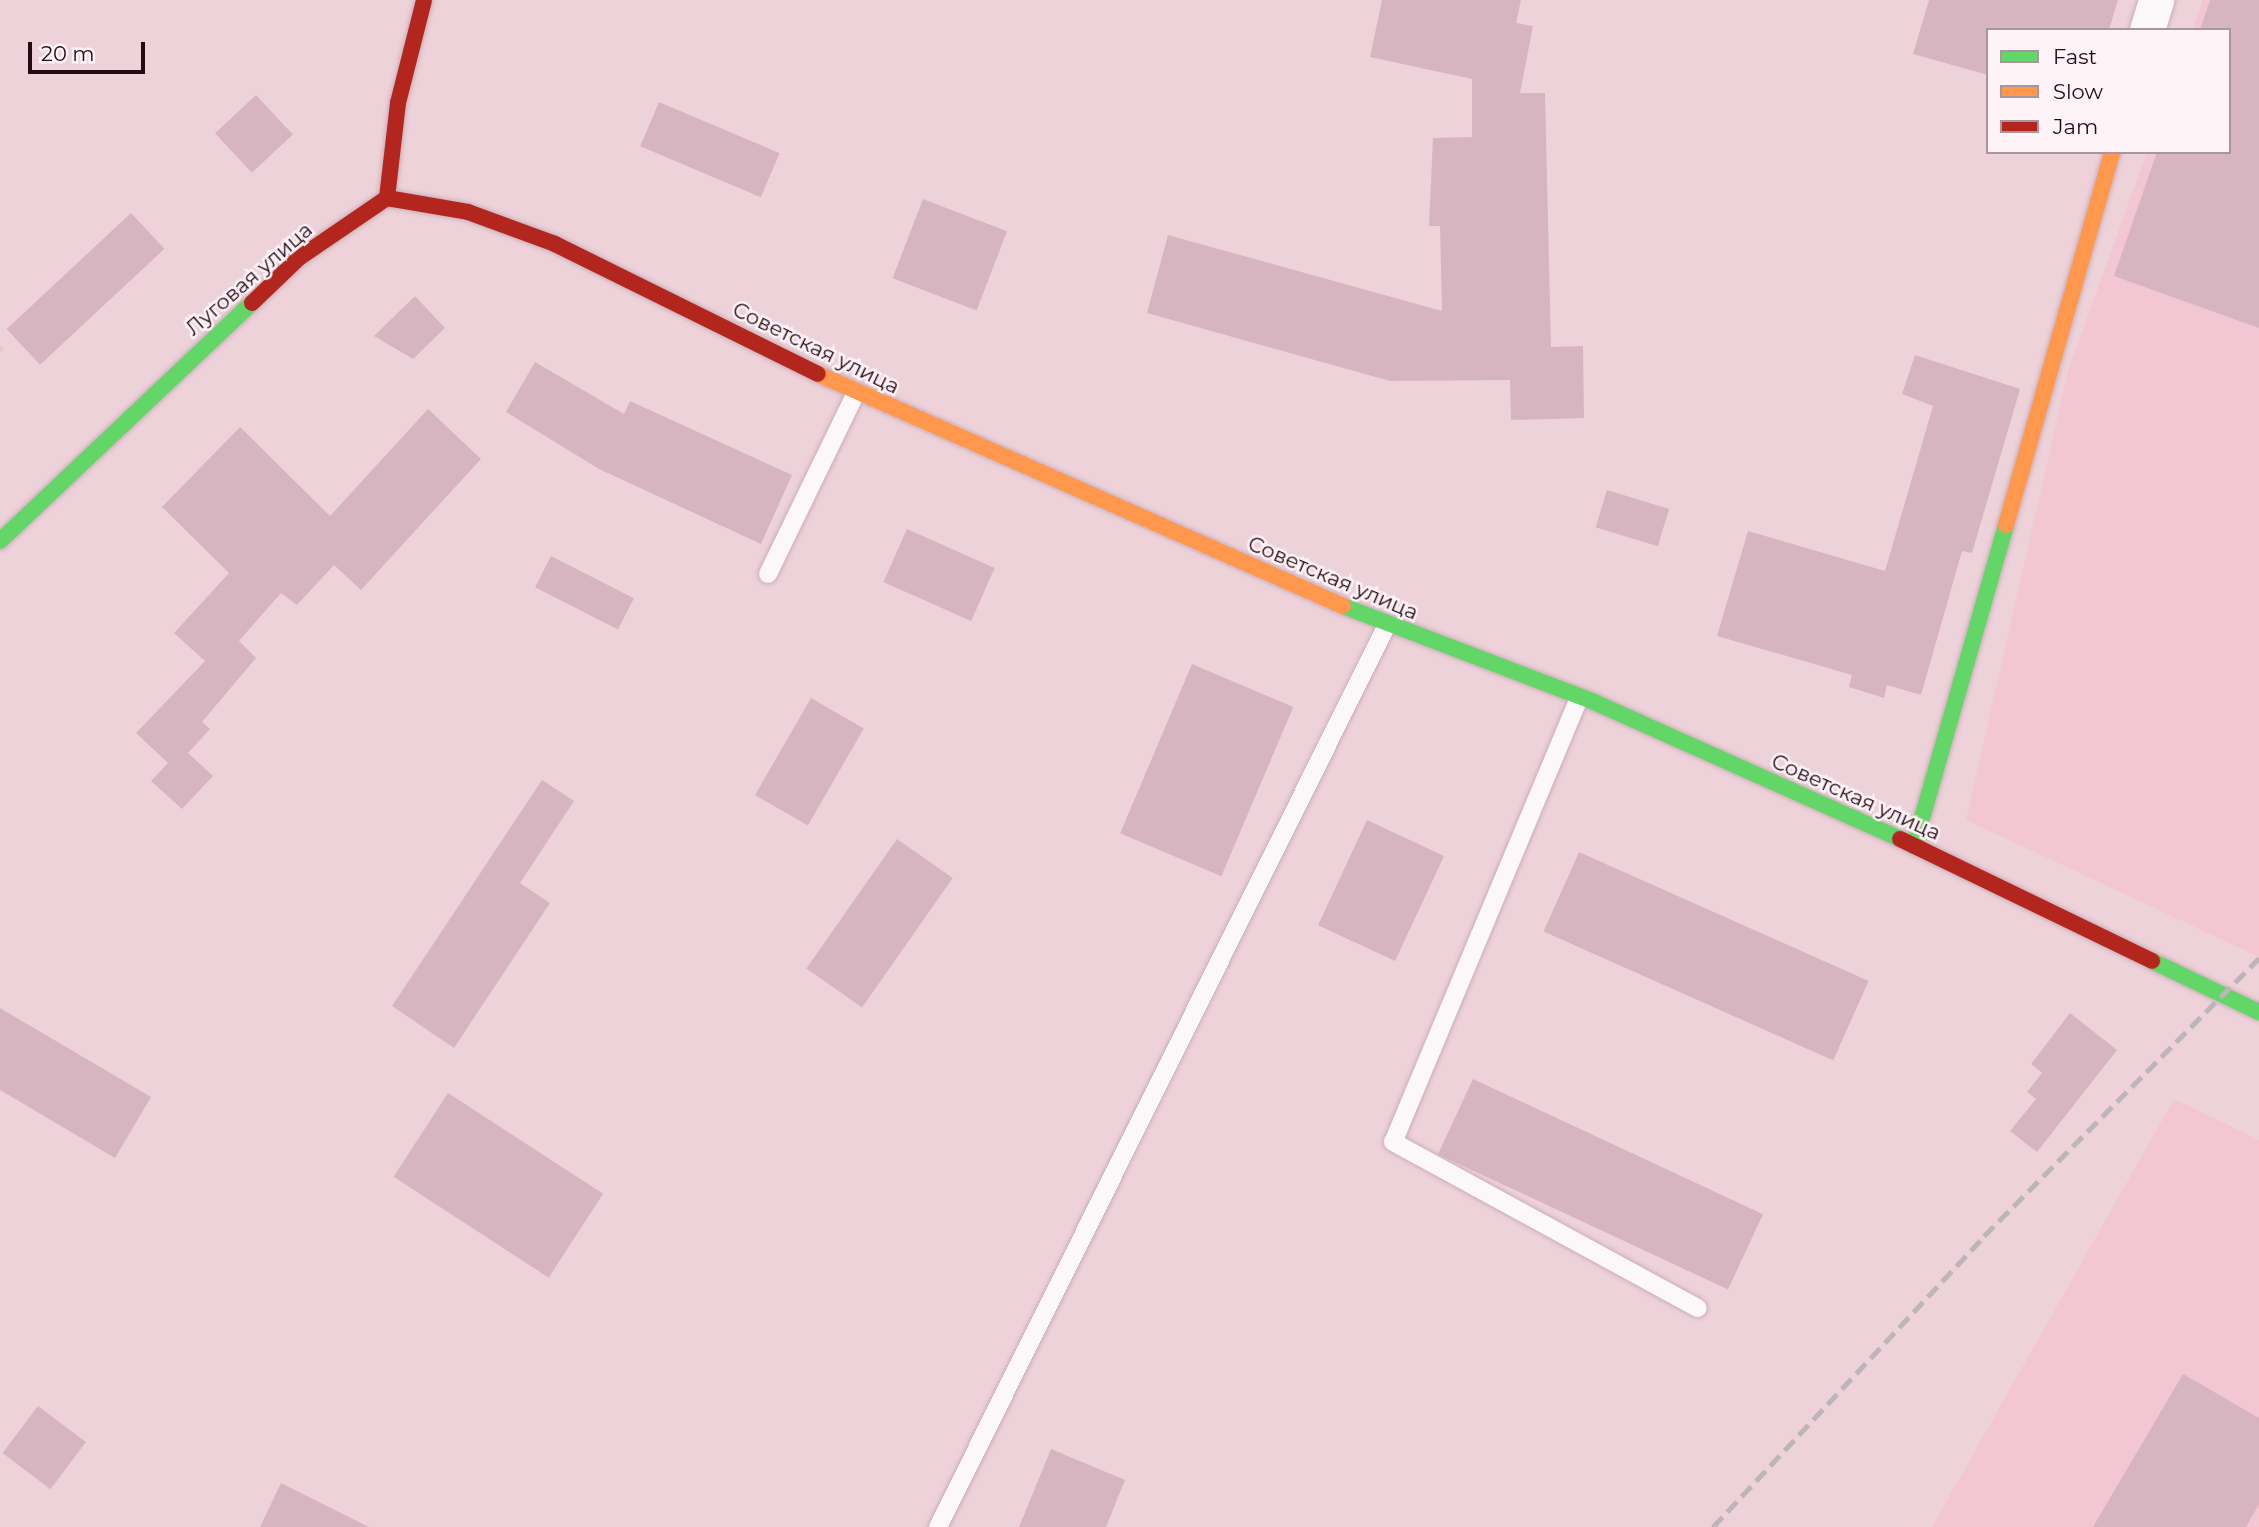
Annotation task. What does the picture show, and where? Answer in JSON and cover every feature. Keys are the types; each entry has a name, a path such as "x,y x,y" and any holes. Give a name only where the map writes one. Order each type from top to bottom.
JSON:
{"street":[{"path":"387,198 398,103 424,0"},
{"path":"2148,28 2156,0"},
{"path":"1914,846 2111,154"},
{"name":"Советская улица","path":"387,198 468,212 555,244 856,393 1387,625 1579,698 1914,846 2259,1012"},
{"name":"Луговая улица","path":"0,541 299,258 387,198"}],"lane":[{"path":"768,574 856,393"},
{"path":"938,1527 1387,625"},
{"path":"1579,698 1393,1142 1698,1308"}],"shaded area":[{"path":"2203,0 2259,0 2259,957 1966,820 2068,371 2146,154 2231,154 2231,28 2193,28"},
{"path":"2174,1099 2259,1140 2259,1527 1932,1527"}],"building":[{"path":"1382,0 1521,0 1516,23 1533,26 1520,93 1545,93 1551,347 1583,346 1584,418 1511,420 1510,380 1390,381 1147,313 1168,235 1442,311 1440,226 1429,226 1433,138 1472,137 1472,79 1370,57"},
{"path":"1929,0 2118,0 2110,28 1986,28 1986,74 1913,54"},
{"path":"2210,0 2259,0 2259,328 2114,276 2156,154 2231,154 2231,28 2201,28"},
{"path":"256,95 293,134 252,173 215,133"},
{"path":"659,102 780,153 761,197 640,146"},
{"path":"923,199 1007,231 977,311 893,278"},
{"path":"131,213 164,249 40,365 7,329"},
{"path":"415,296 445,328 413,359 374,336"},
{"path":"1915,355 2020,389 1972,553 1962,551 1921,695 1887,685 1884,698 1849,687 1852,675 1717,636 1748,531 1885,571 1933,406 1902,394"},
{"path":"535,362 624,414 630,401 792,475 761,544 599,469 506,412"},
{"path":"428,409 481,459 361,590 334,565 297,605 281,593 239,641 256,658 202,722 210,729 188,753 213,776 182,809 151,781 168,763 136,733 205,661 174,633 229,573 162,507 240,427 330,516"},
{"path":"1607,490 1669,509 1658,546 1596,527"},
{"path":"907,529 995,568 971,621 883,582"},
{"path":"551,556 634,598 618,629 535,587"},
{"path":"1192,664 1293,707 1221,876 1120,833"},
{"path":"811,698 864,728 808,825 755,795"},
{"path":"542,780 574,801 520,883 550,903 454,1048 392,1006"},
{"path":"1367,820 1444,856 1395,961 1318,925"},
{"path":"897,839 953,878 862,1007 806,968"},
{"path":"1579,852 1869,981 1833,1060 1544,931"},
{"path":"0,1008 151,1097 115,1158 0,1090"},
{"path":"2070,1013 2117,1050 2037,1152 2010,1131 2036,1099 2027,1092 2042,1073 2031,1064"},
{"path":"1473,1079 1763,1214 1728,1289 1438,1154"},
{"path":"448,1093 603,1194 549,1278 394,1177"},
{"path":"2183,1374 2259,1418 2259,1504 2246,1527 2093,1527"},
{"path":"38,1406 86,1442 50,1489 2,1453"},
{"path":"1051,1449 1125,1480 1106,1527 1019,1527"},
{"path":"281,1483 369,1527 260,1527"}],"railway":[{"path":"1713,1527 1984,1236 2259,958"}],"traffic: fast":[{"path":"0,541 252,303"},
{"path":"1914,846 2006,525"},
{"path":"1343,606 1594,702 1900,839"},
{"path":"2152,961 2259,1012"}],"traffic: slow":[{"path":"2006,525 2111,154"},
{"path":"818,374 1343,606"}],"traffic: jam":[{"path":"252,303 299,258 387,198 398,103 424,0"},
{"path":"387,198 468,212 555,244 818,374"},
{"path":"1900,839 2152,961"}]}
